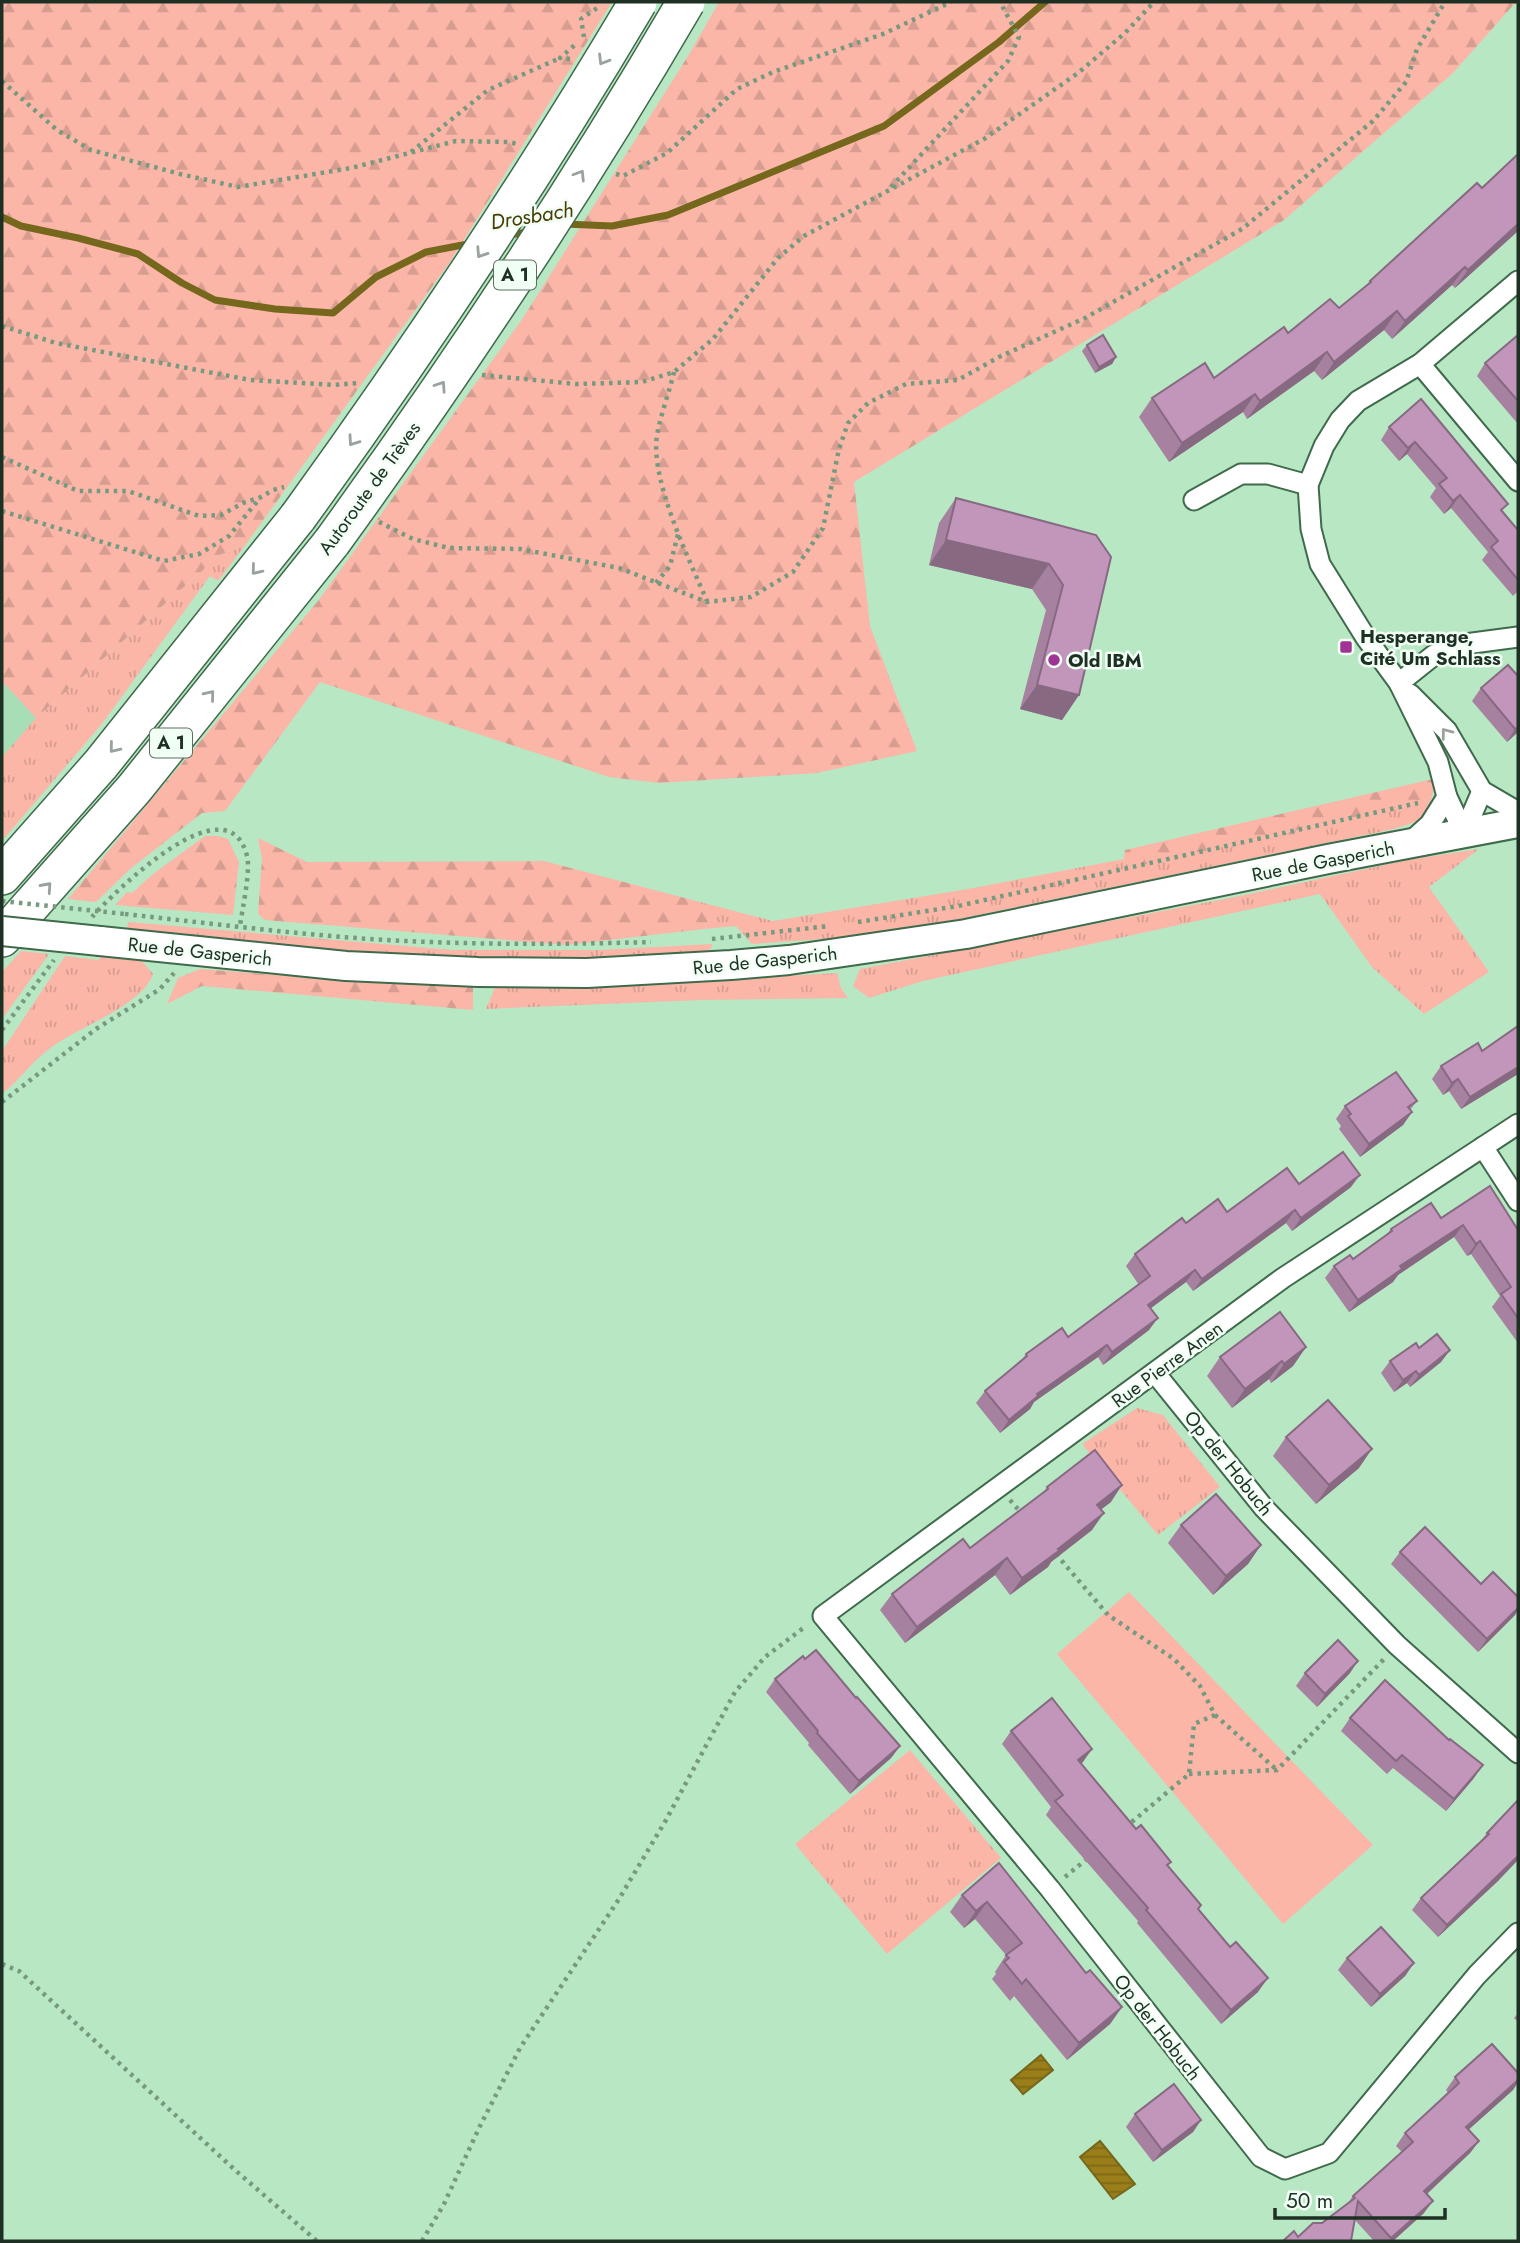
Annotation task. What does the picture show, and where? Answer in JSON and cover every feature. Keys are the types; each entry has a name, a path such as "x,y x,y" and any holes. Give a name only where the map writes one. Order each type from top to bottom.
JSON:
{"highway":[{"name":"Autoroute de Trèves","path":"2,876 101,764 294,501 384,396 521,192 638,2"},
{"name":"Autoroute de Trèves","path":"2,938 134,789 332,542 387,467 576,182 686,2"}],"main road":[{"name":"Rue de Gasperich","path":"2,931 94,931 193,952 345,966 478,972 587,973 731,965 789,960 965,934 1518,823"}],"street":[{"path":"1464,833 1447,797 1438,762 1399,684 1366,638 1320,564 1311,529 1308,485 1324,446 1340,420 1358,401 1420,364 1518,281"},
{"path":"1420,364 1518,481"},
{"path":"1194,500 1241,474 1268,474 1308,485"},
{"path":"1399,684 1434,655 1465,644 1518,636"},
{"path":"1399,684 1447,731 1482,791 1518,812"},
{"path":"1464,833 1482,791"},
{"path":"1406,844 1430,824 1447,797"},
{"name":"Rue Pierre Anen","path":"823,1616 1283,1278 1518,1124"},
{"path":"1483,1147 1518,1202"},
{"name":"Op der Hobuch","path":"1155,1373 1264,1508 1397,1645 1518,1753"},
{"name":"Op der Hobuch","path":"823,1616 1050,1889 1261,2157 1285,2169 1329,2153 1477,1975 1518,1933"}],"path":[{"path":"610,172 623,176 667,153 737,89 774,72 883,34 951,2"},
{"path":"888,190 1008,61 1019,37 1000,2"},
{"path":"471,374 576,384 642,382 674,372 713,339 778,258 804,236 984,139 1078,73 1125,33 1154,2"},
{"path":"378,522 413,539 449,548 520,549 619,568 707,602 751,597 793,572 823,528 839,449 848,423 868,403 906,384 958,380 999,357 1095,312 1242,229 1373,121 1406,82 1417,49 1445,2"},
{"path":"410,153 488,90 560,58"},
{"path":"2,81 57,130 91,150 238,187 351,168 456,141 509,142 522,145"},
{"path":"2,326 56,343 250,380 334,385 362,383"},
{"path":"674,372 657,436 657,467 678,534 707,602"},
{"path":"2,457 78,491 128,492 199,516 221,515 273,490 294,501"},
{"path":"2,511 164,561 199,554 229,536 261,497"},
{"path":"656,583 670,566 678,534"},
{"path":"857,922 958,906 1418,803"},
{"path":"94,931 138,871 202,831 223,829 242,841 248,859 240,926"},
{"path":"2,901 342,937 566,945 658,942"},
{"path":"708,939 832,926"},
{"path":"2,1102 96,1029 160,989 193,952"},
{"path":"2,1030 61,953"},
{"path":"1005,1494 1030,1524"},
{"path":"1048,1544 1108,1615 1174,1659 1200,1686 1215,1715 1277,1770"},
{"path":"422,2241 444,2204 479,2127 520,2048 626,1888 735,1692 765,1657 802,1628"},
{"path":"1125,1827 1189,1774 1277,1770 1386,1657"},
{"path":"1189,1774 1194,1724 1215,1715"},
{"path":"1062,1880 1093,1854"},
{"path":"2,1964 19,1971 235,2170 317,2241"}],"shaded area":[{"path":"2,681 36,718 2,757"},
{"path":"1041,2055 1053,2070 1023,2094 1011,2080"},
{"path":"1100,2141 1135,2184 1113,2199 1080,2157"}],"green space":[{"path":"2,2 612,2 450,262 246,544 220,555 36,718 2,681"},
{"path":"719,2 1516,2 1453,73 1284,220 854,482 870,626 917,751 817,773 659,783 609,777 320,682 225,811 202,813 130,869 96,902 68,899 318,601 523,318 688,56"},
{"path":"246,544 218,581 210,576 101,725 2,841 2,757 36,718 220,555"},
{"path":"1433,779 1431,800 1134,867 1124,859 1125,850"},
{"path":"1431,800 1422,820 1394,829 882,935 752,944 736,926 704,929 711,917 700,902 773,921 968,889 1124,859 1134,867"},
{"path":"205,836 228,839 239,862 233,915 115,905 127,892 132,893"},
{"path":"258,838 307,862 544,861 700,902 711,917 704,929 566,945 265,920 258,914 262,859"},
{"path":"1479,849 1429,887 1489,972 1424,1014 1372,967 1320,894 923,981 869,998 853,986 860,969 1230,898 1408,860"},
{"path":"128,922 452,950 601,950 712,944 711,949 706,951 617,957 439,958 322,951 127,930"},
{"path":"21,951 49,954 2,1019 2,972"},
{"path":"100,954 141,960 153,974 147,986 123,1006 49,1049 2,1094 2,1051 65,956 99,960"},
{"path":"200,969 473,987 473,1010 202,986 167,1004 178,978"},
{"path":"837,973 841,988 848,998 701,1000 486,1009 496,985 624,985"},
{"path":"1137,1408 1163,1415 1220,1487 1158,1535 1082,1444"},
{"path":"1129,1592 1373,1845 1283,1924 1057,1654"},
{"path":"910,1750 1001,1858 887,1954 795,1844"}],"building":[{"path":"1518,154 1518,224 1468,270 1465,267 1405,321 1397,311 1334,362 1327,352 1260,401 1255,394 1182,443 1152,398 1205,363 1214,378 1284,327 1288,333 1330,299 1339,308 1371,282 1477,183 1482,188"},
{"path":"1103,335 1116,357 1099,367 1087,345"},
{"path":"1518,335 1518,401 1485,363"},
{"path":"1421,399 1508,504 1501,510 1518,530 1518,580 1491,547 1498,541 1460,495 1453,501 1439,484 1447,478 1415,442 1408,448 1389,427"},
{"path":"956,498 1096,535 1111,557 1079,695 1037,685 1063,585 1049,564 946,540"},
{"path":"1508,665 1518,676 1518,727 1515,729 1481,688"},
{"path":"1518,1026 1518,1067 1470,1097 1458,1079 1452,1083 1441,1066 1478,1043 1482,1051"},
{"path":"1396,1072 1417,1101 1408,1107 1412,1112 1369,1144 1348,1116 1351,1114 1345,1106"},
{"path":"1343,1152 1360,1175 1301,1218 1295,1210 1202,1279 1195,1270 1148,1305 1158,1318 1112,1352 1107,1345 1037,1394 1038,1396 1009,1420 985,1391 1027,1356 1026,1354 1062,1328 1068,1337 1150,1276 1135,1254 1182,1218 1186,1223 1218,1199 1227,1212 1287,1168 1299,1184"},
{"path":"1490,1186 1518,1230 1518,1318 1501,1294 1511,1287 1480,1241 1476,1244 1463,1225 1400,1266 1402,1269 1358,1300 1334,1266 1350,1255 1353,1259 1392,1231 1391,1229 1431,1203 1441,1218"},
{"path":"1280,1312 1306,1347 1245,1389 1220,1357"},
{"path":"1437,1334 1450,1350 1419,1375 1416,1371 1403,1380 1390,1361 1416,1343 1419,1348"},
{"path":"1328,1400 1372,1449 1329,1485 1286,1437"},
{"path":"1095,1450 1122,1485 1097,1505 1104,1513 1022,1578 1007,1558 917,1627 892,1594 963,1539 970,1548"},
{"path":"1216,1494 1261,1545 1226,1576 1181,1525"},
{"path":"1425,1527 1481,1584 1493,1572 1518,1597 1518,1608 1487,1639 1400,1552"},
{"path":"1338,1640 1358,1661 1325,1694 1305,1673"},
{"path":"816,1650 900,1746 859,1781 775,1679 803,1656 805,1659"},
{"path":"1385,1680 1449,1740 1483,1765 1454,1799 1402,1755 1396,1761 1350,1718"},
{"path":"1052,1698 1092,1749 1078,1760 1136,1829 1141,1825 1171,1862 1167,1865 1201,1905 1198,1909 1230,1947 1236,1942 1268,1978 1231,2010 1146,1910 1148,1908 1055,1801 1063,1795 1011,1731"},
{"path":"1518,1800 1518,1856 1447,1925 1421,1898 1489,1834 1487,1833"},
{"path":"999,1863 1086,1973 1090,1970 1122,2007 1079,2043 1026,1979 1022,1984 1004,1962 1009,1958 1006,1955 1022,1943 987,1902 976,1911 962,1895"},
{"path":"1381,1927 1414,1963 1380,1994 1347,1958"},
{"path":"1492,2044 1518,2073 1518,2080 1466,2127 1479,2141 1424,2191 1433,2201 1391,2238 1358,2201 1351,2241 1283,2241 1294,2231 1298,2237 1313,2223 1322,2223 1355,2198 1353,2196 1413,2142 1405,2133 1459,2083 1455,2077"},
{"path":"1174,2084 1201,2120 1162,2150 1135,2114"}],"waterway":[{"name":"Drosbach","path":"564,224 612,226 668,215 884,126 999,42 1045,2"},
{"name":"Drosbach","path":"2,217 21,226 138,254 182,283 215,300 275,309 333,313 376,277 426,252 473,243"},
{"name":"Drosbach","path":"505,236 532,231"}],"place":[{"name":"Hesperange, Cité Um Schlass","path":"1346,647"},
{"name":"Old IBM","path":"1054,660"}]}
